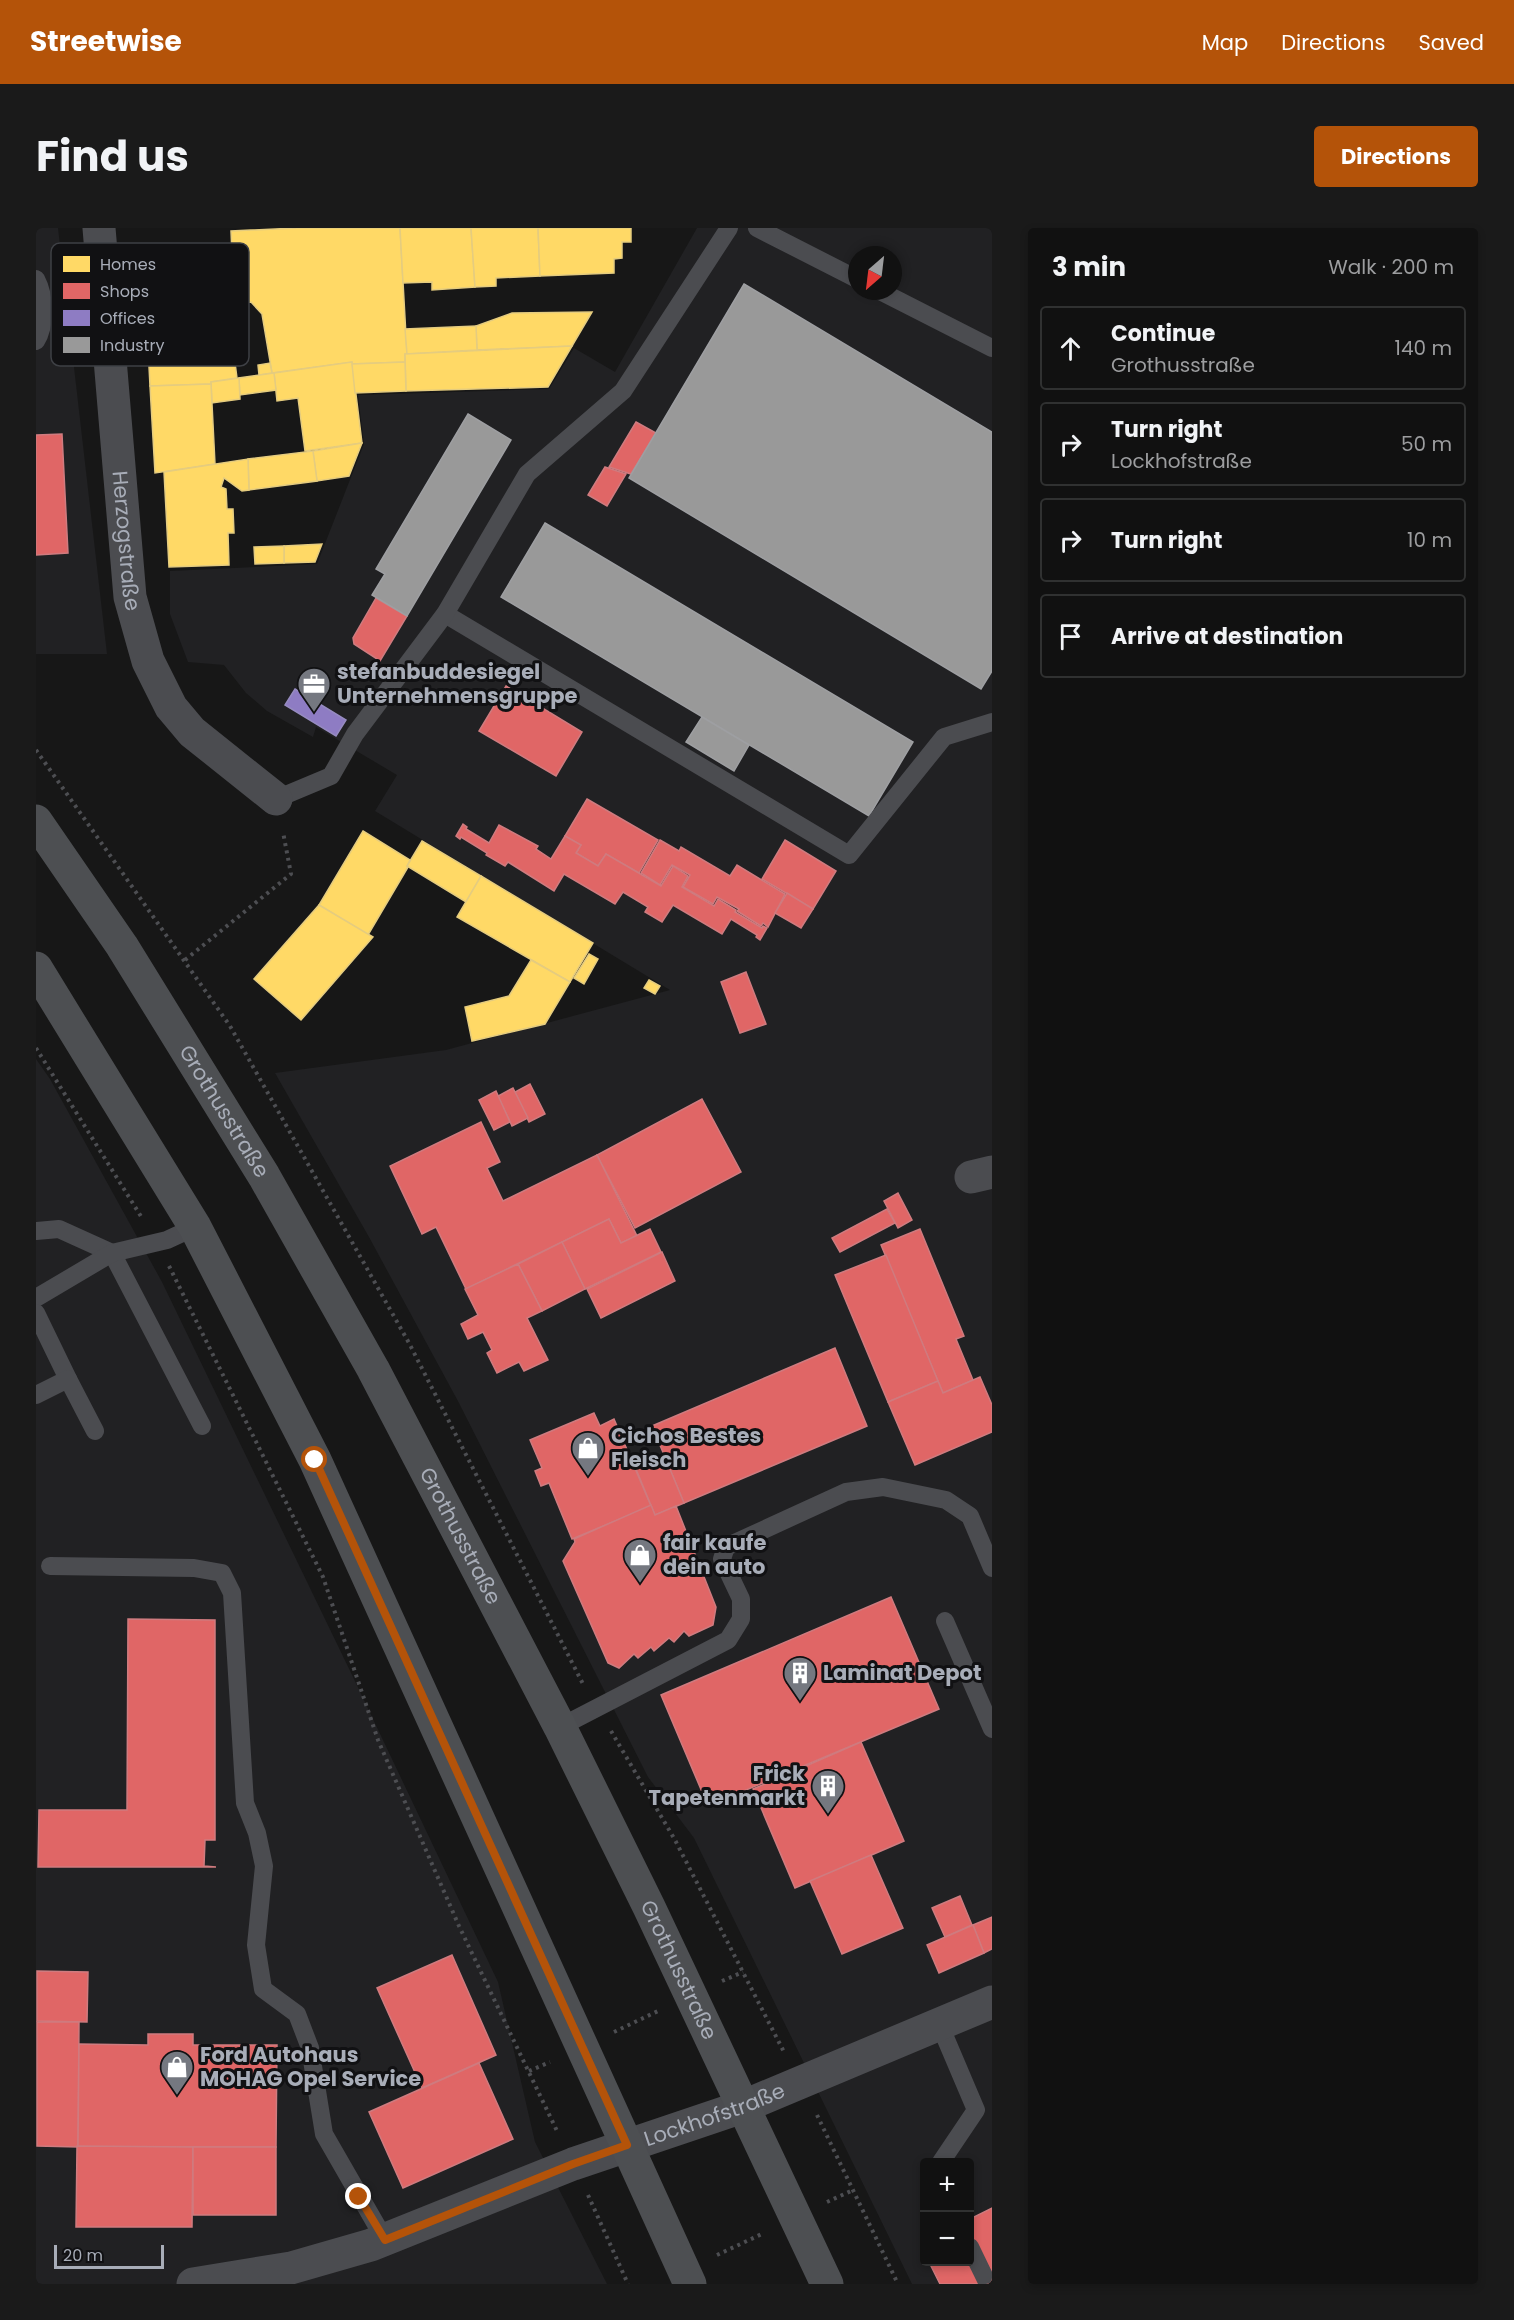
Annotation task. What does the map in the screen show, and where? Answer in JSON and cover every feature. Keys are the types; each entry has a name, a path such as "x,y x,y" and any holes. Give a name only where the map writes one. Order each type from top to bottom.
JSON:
{"main road":[{"name":"Grothusstraße","path":"36,821 122,946 264,1176 373,1369 560,1727 649,1907 827,2284"},
{"path":"38,975 195,1227 315,1460 690,2284"}],"street":[{"name":"Herzogstraße","path":"99,228 100,243"},
{"name":"Herzogstraße","path":"111,366 130,597 148,661 171,707 192,732 276,799"},
{"name":"Lockhofstraße","path":"194,2284 291,2268 385,2240 573,2164 742,2107 992,2002"}],"lane":[{"path":"276,799 331,776 355,734 445,614 527,474 624,391 729,228"},
{"path":"757,228 848,274"},
{"path":"36,279 41,288 43,316 36,341"},
{"path":"898,300 992,348"},
{"path":"445,614 849,855 944,737 992,722"},
{"path":"36,1298 112,1253 167,1240 195,1227"},
{"path":"36,1231 59,1229 112,1253 201,1426"},
{"path":"36,1313 95,1431"},
{"path":"36,1395 68,1379"},
{"path":"560,1727 728,1640 741,1619 741,1599 722,1559 726,1547 846,1492 883,1487 946,1500 970,1516 992,1568"},
{"path":"50,1566 194,1568 222,1573 232,1593 245,1803 256,1833 264,1866 256,1946 263,1989 297,2014 310,2048 324,2134 385,2240"},
{"path":"945,1621 992,1729"},
{"path":"939,2024 984,2108 945,2158"},
{"path":"974,2257 988,2284"}],"path":[{"path":"36,750 186,960 230,1026 409,1343 597,1709 675,1840 784,2050"},
{"path":"186,960 291,874 276,799"},
{"path":"36,1048 157,1243 323,1577 378,1740 459,1926 561,2138"},
{"path":"718,1983 743,1972"},
{"path":"620,2029 666,2007"},
{"path":"529,2071 548,2062"},
{"path":"818,2117 898,2284"},
{"path":"830,2201 853,2190"},
{"path":"596,2214 628,2284"},
{"path":"716,2255 757,2236"}],"shaded area":[{"path":"36,228 58,228 60,243 51,243 51,366 74,366 107,654 36,654"},
{"path":"697,228 992,228 992,2284 912,2284 694,1838 648,1777 459,1403 369,1237 275,1073 446,1050 670,990 375,811 397,775 316,727 313,737 267,711 246,693 224,665 188,662 170,614 170,571 317,564 364,444 358,395 549,389 574,348 615,372"},
{"path":"36,1059 50,1079 162,1282 498,1982 535,2142 607,2284 36,2284"}],"building: Homes":[{"path":"297,228 400,228 407,354 405,354 405,362 352,364 352,362 272,373 262,314 249,302 249,243 232,243 231,231"},
{"path":"400,228 471,228 475,287 432,290 432,282 403,283"},
{"path":"471,228 538,228 540,276 496,278 496,286 475,287"},
{"path":"538,228 631,228 631,242 622,242 622,258 614,259 614,273 540,276"},
{"path":"592,312 572,346 477,350 476,326 512,313"},
{"path":"476,326 477,350 407,354 405,329"},
{"path":"572,346 548,387 406,391 405,354"},
{"path":"352,362 362,443 305,451 298,398 277,401 274,373"},
{"path":"405,362 406,391 355,393 352,364"},
{"path":"270,363 272,373 259,375 258,365"},
{"path":"149,366 235,366 237,378 211,382 211,384 150,386"},
{"path":"274,373 276,390 240,395 239,378"},
{"path":"239,378 240,399 212,403 211,382"},
{"path":"211,384 215,464 155,473 150,386"},
{"path":"362,443 349,476 317,481 313,451"},
{"path":"313,451 317,481 249,490 248,459"},
{"path":"248,459 249,490 242,491 224,478 221,487 226,489 227,509 233,509 234,533 228,533 229,565 169,567 164,472"},
{"path":"322,544 315,562 284,563 284,546"},
{"path":"284,546 284,563 255,564 254,547"},
{"path":"363,831 410,860 368,935 319,905"},
{"path":"422,841 481,876 466,902 407,866"},
{"path":"481,876 593,943 570,982 457,917"},
{"path":"319,905 373,937 301,1020 254,979"},
{"path":"589,954 598,959 584,984 574,978"},
{"path":"531,960 570,982 545,1024 472,1041 465,1007 509,996"},
{"path":"649,980 660,986 655,994 644,988"}],"building: Shops":[{"path":"636,422 656,433 631,474 609,467"},
{"path":"62,434 68,553 36,555 36,435"},
{"path":"605,467 626,474 607,506 588,495"},
{"path":"376,598 407,616 380,661 354,644 353,638"},
{"path":"506,686 582,732 556,776 479,731"},
{"path":"587,799 658,840 639,873 606,854 598,866 576,853 581,845 565,836"},
{"path":"463,824 467,827 466,829 489,843 499,825 538,846 536,849 551,859 565,836 581,845 576,853 598,866 606,854 661,886 673,866 688,876 682,887 714,906 718,899 762,928 763,926 767,928 760,940 756,937 757,935 731,919 722,934 673,905 662,922 645,912 648,907 623,892 615,904 564,874 554,891 508,862 505,866 461,837 460,839 456,836"},
{"path":"660,840 679,851 681,847 730,876 737,865 785,894 768,927 763,923 761,926 737,911 739,909 717,897 713,904 683,887 690,875 672,865 660,885 641,873"},
{"path":"785,840 836,871 813,909 762,879"},
{"path":"787,893 813,909 801,928 775,913"},
{"path":"746,972 766,1024 740,1033 721,982"},
{"path":"530,1084 545,1114 529,1122 515,1092"},
{"path":"513,1088 528,1118 512,1126 498,1096"},
{"path":"496,1091 510,1122 494,1130 479,1100"},
{"path":"702,1099 741,1172 635,1228 597,1155"},
{"path":"481,1122 500,1162 487,1168 503,1201 597,1155 637,1236 621,1243 609,1219 466,1289 436,1227 422,1234 390,1166"},
{"path":"898,1193 912,1220 898,1228 884,1201"},
{"path":"887,1209 895,1223 840,1252 832,1238"},
{"path":"609,1219 621,1243 650,1229 661,1252 585,1289 562,1242"},
{"path":"920,1229 964,1336 956,1339 973,1380 943,1393 881,1245"},
{"path":"562,1242 585,1289 542,1311 518,1264"},
{"path":"662,1252 675,1281 601,1318 587,1289"},
{"path":"886,1255 938,1381 888,1402 835,1275"},
{"path":"518,1264 542,1311 527,1318 548,1360 524,1371 519,1362 497,1373 487,1353 492,1350 483,1332 468,1339 461,1324 478,1315 465,1289"},
{"path":"835,1348 867,1426 684,1503 652,1426"},
{"path":"980,1377 992,1405 992,1432 915,1465 888,1402 938,1381 943,1393"},
{"name":"Cichos Bestes Fleisch","path":"594,1413 600,1426 614,1419 651,1506 572,1539 549,1483 541,1486 535,1471 542,1468 530,1440"},
{"path":"665,1457 684,1503 655,1515 636,1469"},
{"name":"fair kaufe dein auto","path":"651,1505 655,1515 676,1506 716,1607 713,1625 689,1636 684,1631 674,1642 669,1638 654,1651 651,1647 638,1658 634,1654 619,1668 608,1663 563,1561 575,1542 574,1539"},
{"name":"Laminat Depot","path":"891,1597 939,1709 708,1806 661,1695"},
{"path":"128,1619 215,1620 215,1840 205,1840 204,1866 216,1867 38,1867 39,1810 127,1810"},
{"name":"Frick Tapetenmarkt","path":"861,1742 904,1841 795,1888 753,1789"},
{"path":"871,1855 903,1928 842,1954 810,1881"},
{"path":"960,1896 972,1925 945,1937 932,1908"},
{"path":"992,1917 992,1949 984,1953 973,1925"},
{"path":"973,1925 984,1953 939,1973 927,1945"},
{"path":"452,1955 496,2055 422,2088 377,1988"},
{"path":"37,1971 88,1972 87,2022 37,2021"},
{"path":"37,2022 79,2022 78,2147 37,2146"},
{"name":"Ford Autohaus MOHAG Opel Service","path":"148,2034 193,2034 193,2045 277,2045 276,2147 78,2147 79,2044 148,2045"},
{"path":"479,2063 513,2139 403,2188 369,2112"},
{"path":"77,2146 193,2147 192,2227 76,2227"},
{"path":"193,2147 276,2147 276,2215 193,2215"},
{"path":"992,2208 992,2284 940,2284 931,2266 974,2266 974,2217"}],"building: Offices":[{"path":"295,689 346,720 336,736 285,705"}],"building: Industry":[{"path":"744,284 992,432 992,671 981,689 629,478"},
{"path":"468,414 511,440 407,616 372,595 385,574 376,569"},
{"path":"545,523 913,742 869,816 501,597"},
{"path":"702,717 749,745 734,771 686,742"}],"place":[{"name":"stefanbuddesiegel Unternehmensgruppe","path":"314,713"},
{"name":"Cichos Bestes Fleisch","path":"588,1477"},
{"name":"fair kaufe dein auto","path":"640,1584"},
{"name":"Laminat Depot","path":"800,1702"},
{"name":"Frick Tapetenmarkt","path":"828,1815"},
{"name":"Ford Autohaus MOHAG Opel Service","path":"177,2096"}],"route":[{"path":"315,1460 627,2145 573,2164 385,2240 359,2197"}]}
